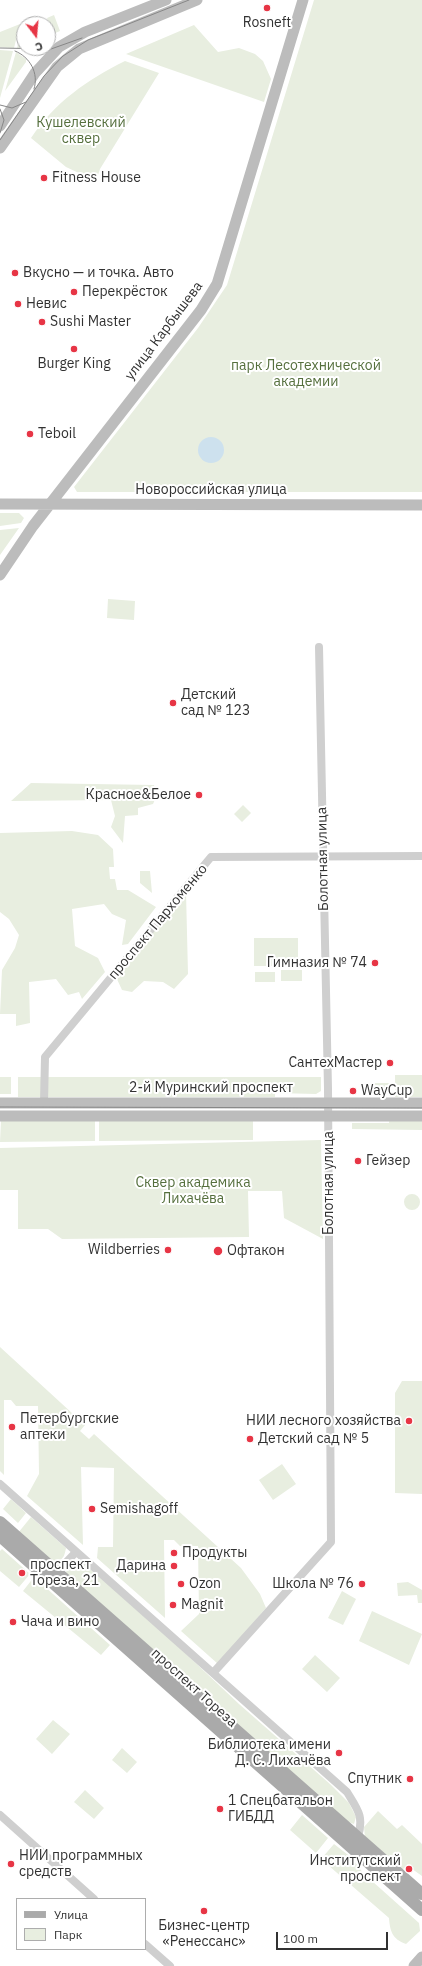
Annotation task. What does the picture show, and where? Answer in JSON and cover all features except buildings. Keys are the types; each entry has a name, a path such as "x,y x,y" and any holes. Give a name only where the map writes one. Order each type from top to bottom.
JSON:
{"main road":[{"path":"0,126 35,73 59,47 85,32 166,0"},
{"path":"0,148 54,72 79,49 197,0"},
{"name":"улица Карбышева","path":"0,575 33,526 201,310 217,284 303,0"},
{"name":"Новороссийская улица","path":"0,504 422,505"},
{"name":"2-й Муринский проспект","path":"0,1103 422,1103"},
{"name":"2-й Муринский проспект","path":"0,1116 422,1116"},
{"name":"проспект Тореза","path":"0,1522 422,1894"},
{"name":"проспект Тореза","path":"0,1536 422,1910"},
{"path":"414,1966 422,1957"}],"street":[{"name":"Болотная улица","path":"213,1673 331,1542 328,1104 319,647"},
{"name":"проспект Пархоменко","path":"44,1103 44,1057 211,857 422,856"},
{"path":"0,1484 347,1792 361,1815 361,1825 358,1837"},
{"path":"57,1572 76,1552"},
{"path":"0,1815 93,1898"},
{"path":"146,1945 170,1966"}],"green space":[{"name":"парк Лесотехнической академии","path":"314,0 422,0 422,492 77,492 74,487 198,328 227,285"},
{"path":"56,20 60,31 56,33"},
{"path":"194,25 218,52 239,48 255,54 263,61 271,79 264,102 126,54"},
{"path":"16,26 16,40 14,48 0,47 0,32"},
{"path":"0,50 13,51 0,98"},
{"path":"16,52 16,56 22,56 26,59 26,62 5,91"},
{"name":"Кушелевский сквер","path":"125,61 159,73 100,169 96,181 66,167 31,138 50,113 73,93 111,68"},
{"path":"0,513 19,513 24,518 21,523 0,526"},
{"path":"19,528 0,555 0,530"},
{"path":"108,599 135,601 134,620 107,618"},
{"path":"31,783 154,785 157,795 153,804 138,808 138,815 125,816 123,843 111,827 115,816 111,800 11,801"},
{"path":"243,805 251,813 242,822 234,814"},
{"path":"72,831 98,835 113,849 114,867 109,867 110,879 115,879 117,890 128,890 156,907 128,944 122,945 126,920 112,914 104,904 72,909 75,946 98,958 105,972 82,999 79,992 68,995 56,979 29,982 30,1023 16,1026 16,1014 0,1014 2,970 15,948 19,935 9,919 0,912 0,833"},
{"path":"140,871 150,871 152,893 140,883"},
{"path":"186,892 188,974 174,989 163,982 144,981 132,992 122,990 116,977"},
{"path":"254,938 298,938 298,966 254,966"},
{"path":"281,970 302,970 302,981 281,981"},
{"path":"255,972 275,972 275,982 255,982"},
{"path":"395,1075 422,1075 422,1097 395,1097"},
{"path":"0,1077 11,1077 11,1094 0,1094"},
{"path":"18,1077 41,1077 41,1097 18,1097"},
{"path":"47,1077 321,1077 321,1091 316,1094 275,1093 275,1097 47,1097"},
{"path":"374,1083 391,1083 391,1088 383,1089 383,1093 375,1094"},
{"path":"1,1120 95,1120 95,1141 0,1142"},
{"path":"99,1120 253,1120 253,1140 99,1141"},
{"path":"389,1120 422,1120 422,1130 352,1129 352,1123 389,1123"},
{"name":"Сквер академика Лихачёва","path":"321,1140 323,1239 284,1218 282,1191 248,1191 249,1237 62,1239 48,1229 18,1229 18,1190 0,1190 0,1148"},
{"path":"412,1194 419,1199 420,1202 415,1209 412,1210 405,1205 404,1202 409,1195"},
{"path":"0,1347 85,1425 80,1431 89,1439 94,1434 241,1568 260,1594 266,1608 218,1664 181,1631 199,1614 198,1546 180,1546 174,1540 164,1540 165,1618 97,1558 98,1547 113,1547 114,1468 81,1467 83,1545 27,1496 39,1474 38,1406 16,1406 11,1400 4,1400 4,1475 0,1471"},
{"name":"НИИ лесного хозяйства","path":"402,1381 422,1381 422,1494 395,1493 395,1393"},
{"path":"282,1464 296,1484 273,1500 259,1480"},
{"path":"11,1499 26,1513 18,1523 3,1509"},
{"path":"31,1517 66,1548 62,1559 58,1561 51,1561 18,1533"},
{"path":"2,1549 30,1574 19,1587 0,1571 0,1551"},
{"path":"76,1561 84,1564 149,1619 239,1704 330,1784 349,1803 356,1817 354,1824 346,1821 66,1574 67,1565"},
{"path":"34,1577 110,1645 101,1655 23,1591"},
{"path":"408,1582 422,1590 422,1603 418,1603 417,1595 398,1596 397,1583"},
{"path":"342,1591 356,1599 343,1625 328,1618"},
{"path":"372,1611 422,1634 409,1665 359,1641"},
{"path":"315,1655 340,1678 327,1692 302,1669"},
{"path":"53,1720 70,1734 52,1754 36,1739"},
{"path":"122,1748 137,1762 127,1773 112,1760"},
{"path":"85,1790 104,1808 94,1819 74,1802"},
{"path":"378,1811 397,1829 402,1825 422,1844 422,1876 408,1866 401,1870 365,1838 364,1827"},
{"path":"302,1815 328,1838 316,1853 290,1830"},
{"path":"334,1844 352,1858 363,1873 419,1923 420,1931 406,1944 398,1940 393,1934 390,1927 389,1918 321,1859"}],"water":[{"path":"211,437 220,441 224,450 220,459 211,463 202,459 198,450 202,441"}],"tram line":[{"path":"0,140 44,76 63,56 88,40 189,0"},
{"path":"0,48 51,49 82,38"},
{"path":"15,51 25,57 32,66 35,77 34,89"},
{"path":"0,105 12,108 26,102"},
{"path":"0,109 4,120 0,133"},
{"path":"0,1107 422,1108"}],"place":[{"name":"Rosneft","path":"267,8"},
{"name":"Fitness House","path":"44,178"},
{"name":"Вкусно — и точка. Авто","path":"15,273"},
{"name":"Перекрёсток","path":"74,292"},
{"name":"Невис","path":"18,304"},
{"name":"Sushi Master","path":"42,322"},
{"name":"Burger King","path":"74,349"},
{"name":"Teboil","path":"30,434"},
{"name":"Детский сад № 123","path":"173,703"},
{"name":"Красное&Белое","path":"199,795"},
{"name":"Гимназия № 74","path":"375,963"},
{"name":"СантехМастер","path":"390,1063"},
{"name":"WayCup","path":"353,1091"},
{"name":"Гейзер","path":"358,1161"},
{"name":"Wildberries","path":"168,1250"},
{"name":"Офтакон","path":"218,1251"},
{"name":"НИИ лесного хозяйства","path":"409,1421"},
{"name":"Петербургские аптеки","path":"12,1427"},
{"name":"Детский сад № 5","path":"250,1439"},
{"name":"Semishagoff","path":"92,1509"},
{"name":"Продукты","path":"174,1553"},
{"name":"Дарина","path":"174,1566"},
{"name":"проспект Тореза, 21","path":"22,1573"},
{"name":"Ozon","path":"181,1584"},
{"name":"Школа № 76","path":"362,1584"},
{"name":"Magnit","path":"173,1605"},
{"name":"Чача и вино","path":"13,1622"},
{"name":"Библиотека имени Д. С. Лихачёва","path":"339,1753"},
{"name":"Спутник","path":"410,1779"},
{"name":"1 Спецбатальон ГИБДД","path":"220,1809"},
{"name":"НИИ программных средств","path":"11,1864"},
{"name":"Институтский проспект","path":"409,1869"},
{"name":"Бизнес-центр «Ренессанс»","path":"204,1911"}]}
